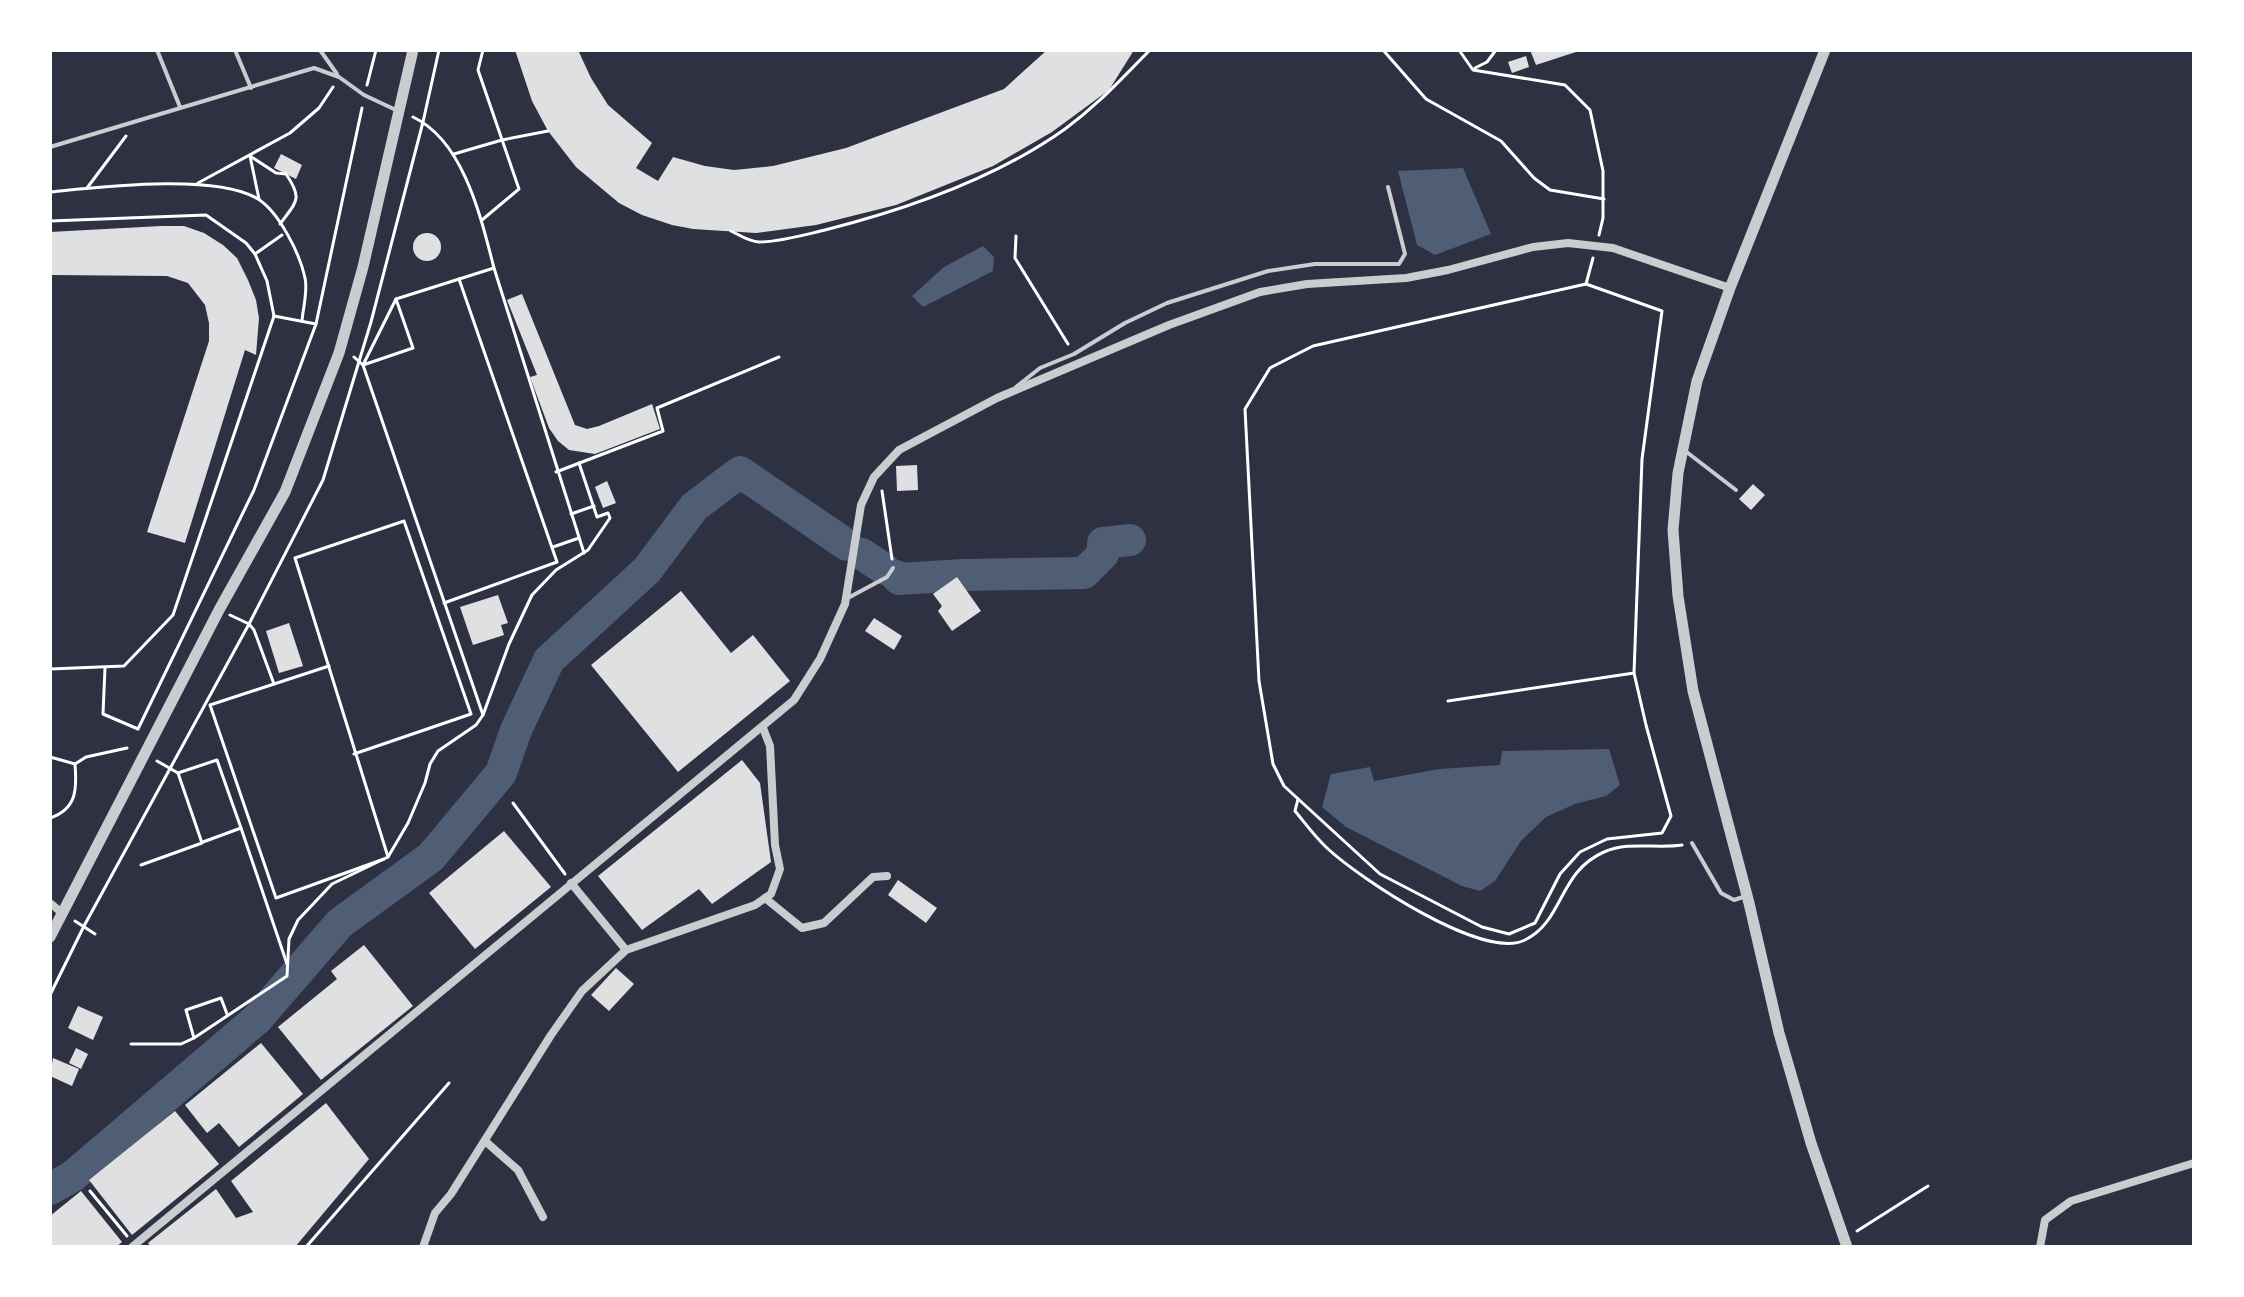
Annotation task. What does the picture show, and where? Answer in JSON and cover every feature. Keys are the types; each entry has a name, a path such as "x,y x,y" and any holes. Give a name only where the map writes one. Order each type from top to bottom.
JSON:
{"street":[{"path":"50,937 219,610 285,492 339,353 363,267 413,50"},
{"path":"1825,50 1730,288 1697,381 1682,449 1673,530 1678,596 1693,691 1779,1033 1845,1244"},
{"path":"134,1247 794,700 820,659 846,600 861,505 879,471 899,450 1007,393 1169,325 1260,292 1307,284 1406,278 1533,247 1568,243 1613,248 1730,288"},
{"path":"423,1247 435,1213 451,1194 582,991 626,950 755,905 771,894 780,869 775,845 770,746 763,728"},
{"path":"765,898 802,928 824,923 873,877 887,876"},
{"path":"571,883 626,950"},
{"path":"50,903 62,913"},
{"path":"485,1141 518,1170 543,1217"},
{"path":"2040,1247 2045,1220 2071,1201 2194,1163"}],"lane":[{"path":"157,50 180,108"},
{"path":"235,50 251,88"},
{"path":"320,50 339,77"},
{"path":"1324,50 1361,50"},
{"path":"50,147 314,68 339,77 364,95 399,111"},
{"path":"1007,393 1040,368 1074,354 1125,323 1167,303 1268,271 1315,264 1399,264 1405,254 1388,187"},
{"path":"1682,449 1736,490"},
{"path":"846,600 887,577 893,568"},
{"path":"1692,843 1721,893 1734,900 1747,896"}],"path":[{"path":"105,668 103,714 138,729 254,490 316,324 376,50"},
{"path":"482,220 519,189 478,70 483,50"},
{"path":"731,231 756,242 805,235 907,206 1004,166 1092,109 1150,50"},
{"path":"1383,50 1426,99 1501,141 1534,178 1550,190 1604,199"},
{"path":"1459,50 1473,70 1565,85 1590,110 1603,171 1603,218"},
{"path":"1473,70 1487,62 1496,50"},
{"path":"197,183 290,133 319,108 339,77"},
{"path":"399,111 423,122 454,154 482,220 556,472 584,553"},
{"path":"86,188 138,121"},
{"path":"454,154 548,131"},
{"path":"250,156 259,199 280,224 295,250 306,280 302,321"},
{"path":"250,156 276,173 286,174 298,193 296,202 280,224"},
{"path":"50,192 197,183 259,199"},
{"path":"50,221 206,215 246,243 255,254 267,281 274,316 173,615 124,666 50,669"},
{"path":"255,254 282,235"},
{"path":"1016,236 1015,258 1074,354"},
{"path":"363,365 396,299 494,268"},
{"path":"444,603 557,562 459,279"},
{"path":"1586,284 1662,311 1642,459 1634,673 1671,816 1662,833 1607,839 1580,852 1560,874 1535,923 1509,934 1482,927 1380,874 1284,786 1273,764 1259,681 1245,409 1270,368 1313,346 1586,284"},
{"path":"363,365 413,348 396,299"},
{"path":"274,316 316,324"},
{"path":"339,353 358,358 363,365 483,715"},
{"path":"556,472 663,431 657,408 779,357"},
{"path":"131,1044 181,1044 287,976 289,939 298,920 332,884 388,857 408,823 438,751 476,725 483,715 509,644 532,595 556,570 584,553 610,518 608,513 597,517 579,463"},
{"path":"879,471 893,568"},
{"path":"571,514 594,506"},
{"path":"354,754 471,714 404,521 295,558 354,754 388,857"},
{"path":"552,548 579,538"},
{"path":"219,610 249,624 254,630 274,684"},
{"path":"329,666 210,705 276,898 388,857"},
{"path":"1448,701 1634,673"},
{"path":"50,757 75,764 86,757 127,748"},
{"path":"146,754 178,773 202,843"},
{"path":"178,773 217,760 288,967"},
{"path":"50,818 62,814 72,801 77,786 75,764"},
{"path":"1298,799 1295,811 1327,848 1371,883 1465,934 1508,945 1523,942 1541,930 1579,867 1594,857 1607,850 1626,847 1692,843"},
{"path":"513,803 571,883"},
{"path":"141,865 241,828"},
{"path":"84,926 95,934"},
{"path":"194,1038 186,1010 221,998 227,1014"},
{"path":"306,1247 449,1083"},
{"path":"1845,1244 1928,1186"},
{"path":"90,1191 134,1247"}],"water":[{"path":"1463,168 1491,234 1435,255 1417,245 1398,171"},
{"path":"983,246 994,257 993,271 923,307 912,296 944,267"},
{"path":"1609,749 1620,785 1606,796 1575,804 1546,817 1521,841 1495,881 1480,891 1462,886 1346,827 1322,807 1331,774 1370,767 1374,781 1439,769 1500,765 1502,751"}],"building":[{"path":"515,50 578,50 608,105 652,143 636,168 658,181 673,157 734,170 773,166 846,148 1004,89 1047,50 1134,50 1109,90 1052,132 993,166 896,205 816,225 756,233 672,225 619,203 576,167 548,131 532,101"},
{"path":"1530,50 1578,50 1579,51 1536,65"},
{"path":"1526,56 1529,67 1512,73 1508,62"},
{"path":"281,154 302,165 296,179 274,168"},
{"path":"184,226 204,233 237,258 256,300 259,318 256,355 245,350 185,543 147,532 209,341 205,305 188,283 167,276 50,275 50,232"},
{"path":"427,233 437,237 441,247 437,257 427,261 417,257 413,247 417,237"},
{"path":"522,294 575,425 587,429 599,426 652,404 660,429 595,454 569,450 558,441 549,428 530,377 537,375 507,300"},
{"path":"917,465 918,490 897,491 896,466"},
{"path":"607,481 616,503 603,508 595,487"},
{"path":"1753,484 1765,495 1751,510 1739,499"},
{"path":"957,577 981,611 952,631 938,611 942,606 933,594"},
{"path":"681,591 731,653 753,635 790,681 678,772 591,665"},
{"path":"498,595 508,623 501,625 504,635 473,645 460,607"},
{"path":"874,618 902,636 894,650 865,631"},
{"path":"289,623 303,666 279,673 266,631"},
{"path":"742,760 760,783 771,862 712,904 699,889 642,930 598,876"},
{"path":"504,831 551,887 475,949 429,893"},
{"path":"898,880 937,908 926,923 888,895"},
{"path":"364,945 413,1006 321,1080 278,1027 337,979 331,971"},
{"path":"616,968 634,984 609,1011 591,995"},
{"path":"78,1006 103,1017 93,1040 68,1028"},
{"path":"261,1043 303,1094 239,1147 219,1123 207,1133 185,1105"},
{"path":"76,1048 88,1054 81,1069 69,1063"},
{"path":"53,1058 79,1069 72,1086 50,1076"},
{"path":"326,1103 369,1159 295,1247 151,1247 148,1243 216,1189 236,1218 253,1212 231,1181"},
{"path":"175,1111 219,1164 132,1235 89,1180"},
{"path":"81,1191 122,1242 116,1247 50,1247 50,1216"}],"waterway":[{"path":"50,1189 73,1176 257,1019 340,923 431,857 501,773 516,730 549,660 647,570 694,507 740,472 847,545"},
{"path":"896,576 899,579 1084,573 1103,554 1103,543 1130,540"},
{"path":"862,554 884,569"}]}
